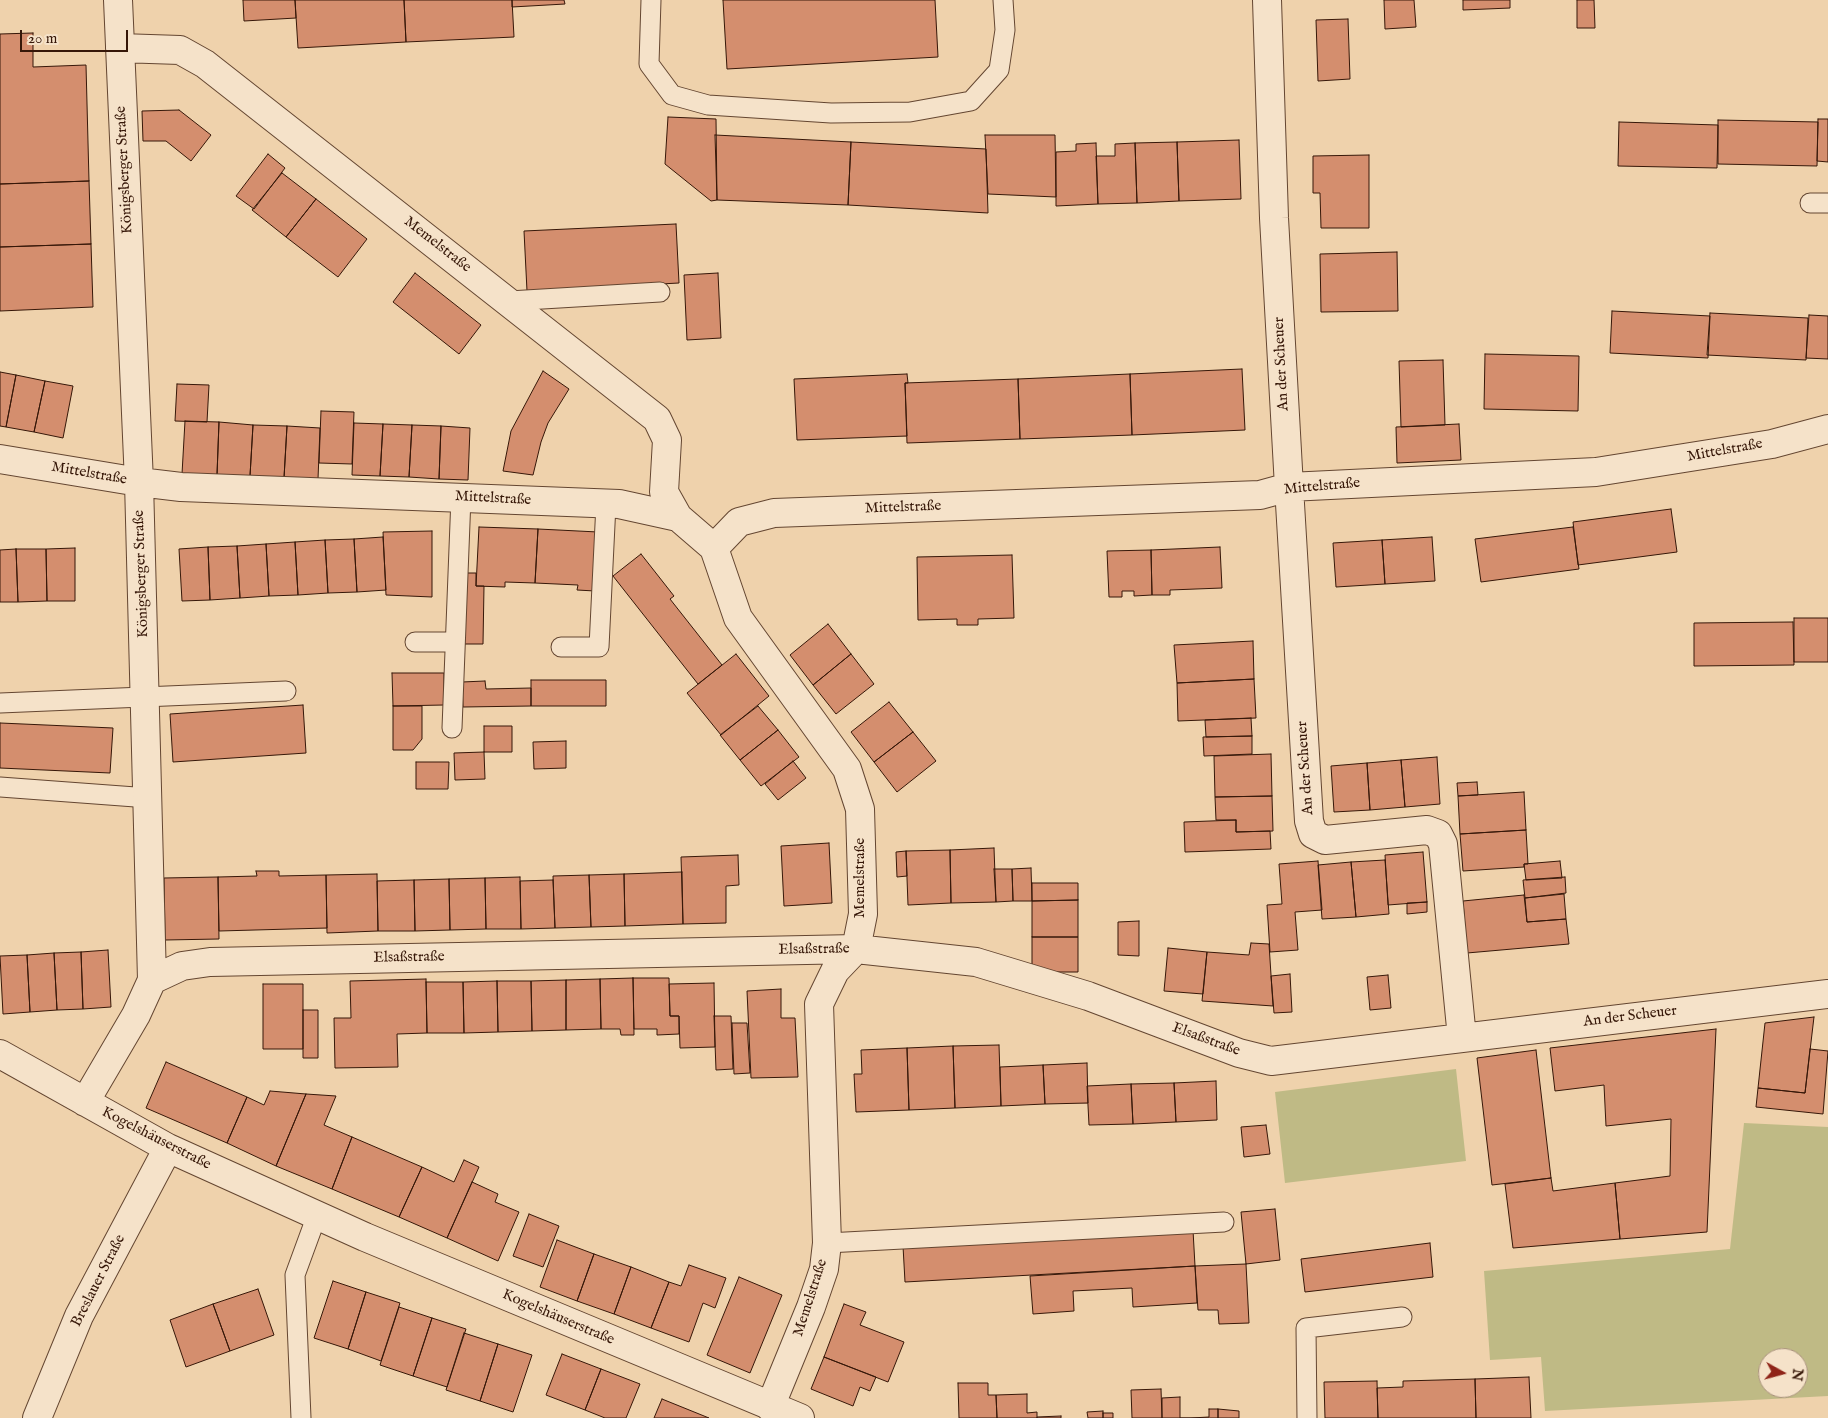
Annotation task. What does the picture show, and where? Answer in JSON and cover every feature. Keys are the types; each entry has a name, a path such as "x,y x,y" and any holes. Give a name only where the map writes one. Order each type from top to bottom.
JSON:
{"street":[{"name":"Königsberger Straße","path":"85,1102 136,1015 152,980 149,798 139,482 118,0"},
{"name":"An der Scheuer","path":"1267,0 1274,218 1309,821 1313,834 1325,840 1427,830 1438,834 1443,844 1462,1038 1828,994"},
{"name":"Memelstraße","path":"120,48 180,50 205,64 509,301 656,419 667,440 664,492 678,517"},
{"name":"Mittelstraße","path":"0,458 139,482 181,487 619,504 678,517 714,548 739,522 774,512 1260,495 1289,487 1596,472 1772,444 1828,429"},
{"name":"Memelstraße","path":"714,548 738,618 847,769 860,809 863,914 856,949 836,971 819,1004 827,1243 824,1269 811,1307 770,1407"},
{"name":"Elsaßstraße","path":"152,980 182,966 210,962 856,949 976,962 1088,996 1239,1053 1271,1062 1462,1038"},
{"name":"Kogelshäuserstraße","path":"0,1054 168,1148 317,1215 800,1418"},
{"name":"Breslauer Straße","path":"37,1418 80,1316 168,1148"}],"lane":[{"path":"651,0 649,64 672,95 708,105 831,114 910,112 971,101 999,70 1005,30 1003,0"},
{"path":"509,301 660,292"},
{"path":"452,728 461,497"},
{"path":"561,647 599,647 606,504"},
{"path":"415,642 455,642"},
{"path":"0,703 286,691"},
{"path":"0,787 149,798"},
{"path":"301,1418 295,1275 317,1215"},
{"path":"827,1243 1224,1222"},
{"path":"1307,1418 1306,1328 1402,1317"}],"shaded area":[{"path":"1456,1069 1466,1161 1285,1183 1275,1092"},
{"path":"1744,1123 1828,1127 1828,1396 1808,1397 1808,1348 1758,1348 1758,1398 1790,1398 1545,1411 1541,1357 1490,1360 1484,1271 1730,1249"}],"building":[{"path":"243,0 295,0 296,18 244,21"},
{"path":"295,0 404,0 406,42 298,48"},
{"path":"404,0 512,0 514,37 406,42"},
{"path":"512,0 564,0 565,4 512,7"},
{"path":"723,0 935,0 938,57 727,69"},
{"path":"1384,0 1414,0 1416,27 1385,29"},
{"path":"1463,0 1510,0 1510,8 1463,10"},
{"path":"1577,0 1594,0 1595,28 1577,28"},
{"path":"1348,19 1350,79 1318,81 1316,20"},
{"path":"33,33 33,67 86,65 89,181 0,184 0,34"},
{"path":"179,110 211,135 191,161 166,141 143,141 142,111"},
{"path":"668,117 716,119 717,200 711,201 665,164"},
{"path":"1818,119 1828,119 1828,162 1817,161"},
{"path":"1718,120 1818,122 1817,166 1718,164"},
{"path":"1619,122 1718,125 1717,168 1618,166"},
{"path":"715,135 851,142 848,205 717,200"},
{"path":"985,135 1055,135 1056,197 988,194"},
{"path":"1239,140 1241,199 1179,201 1177,142"},
{"path":"851,142 986,149 988,213 848,205"},
{"path":"1177,142 1179,201 1137,203 1135,143"},
{"path":"1096,143 1098,204 1056,206 1056,152 1076,151 1076,144"},
{"path":"1135,143 1137,203 1098,204 1096,156 1115,156 1115,144"},
{"path":"268,154 285,168 254,209 236,196"},
{"path":"1369,155 1369,228 1321,228 1320,193 1313,193 1313,156"},
{"path":"282,173 316,199 286,237 252,210"},
{"path":"89,181 91,244 0,247 0,184"},
{"path":"316,199 367,239 338,277 286,237"},
{"path":"676,224 679,283 527,291 524,231"},
{"path":"91,244 93,307 0,311 0,247"},
{"path":"1397,252 1398,311 1321,312 1320,254"},
{"path":"415,273 481,325 459,354 393,302"},
{"path":"718,273 721,338 687,340 684,275"},
{"path":"1612,311 1710,316 1708,358 1610,353"},
{"path":"1710,313 1808,318 1806,360 1707,355"},
{"path":"1809,315 1828,316 1828,359 1806,358"},
{"path":"1485,354 1579,356 1578,411 1484,409"},
{"path":"1443,360 1445,425 1401,427 1399,361"},
{"path":"1242,369 1245,430 1132,435 1130,374"},
{"path":"543,371 569,389 548,423 533,475 503,471 511,431"},
{"path":"0,372 16,375 6,427 0,426"},
{"path":"907,374 908,383 905,383 907,436 797,440 794,379"},
{"path":"1130,374 1132,435 1020,439 1018,379"},
{"path":"16,375 45,381 34,432 6,427"},
{"path":"1018,379 1020,439 907,443 905,383"},
{"path":"45,381 73,386 63,438 34,432"},
{"path":"177,384 209,385 207,422 175,421"},
{"path":"321,411 354,412 352,464 319,463"},
{"path":"185,421 219,422 217,475 182,474"},
{"path":"219,422 253,425 250,476 217,475"},
{"path":"354,423 383,424 380,476 352,475"},
{"path":"383,424 412,425 409,477 380,476"},
{"path":"1459,424 1461,460 1397,463 1396,427"},
{"path":"253,425 287,426 284,478 250,476"},
{"path":"412,425 441,426 439,479 409,477"},
{"path":"287,426 320,428 318,479 284,478"},
{"path":"441,426 470,428 468,480 439,479"},
{"path":"1671,509 1677,552 1578,565 1573,522"},
{"path":"479,527 538,529 535,583 505,582 505,587 476,586"},
{"path":"1573,527 1579,569 1481,582 1475,539"},
{"path":"538,529 598,532 595,591 577,590 578,585 535,583"},
{"path":"432,531 432,597 386,595 383,532"},
{"path":"383,537 386,590 357,592 354,539"},
{"path":"1432,537 1435,581 1385,584 1382,540"},
{"path":"354,539 357,592 328,593 325,540"},
{"path":"325,540 328,593 298,595 295,542"},
{"path":"1382,540 1385,584 1336,587 1333,543"},
{"path":"295,542 298,595 269,596 266,544"},
{"path":"266,544 269,596 240,598 237,546"},
{"path":"237,546 240,598 210,600 208,547"},
{"path":"208,547 210,600 182,601 179,549"},
{"path":"1220,547 1222,588 1170,590 1170,595 1152,595 1151,550"},
{"path":"75,548 75,601 47,601 46,549"},
{"path":"16,549 18,602 0,602 0,550"},
{"path":"16,549 46,549 47,601 18,602"},
{"path":"1151,550 1152,595 1134,596 1134,591 1122,591 1122,597 1109,597 1107,551"},
{"path":"641,554 674,596 670,599 722,665 698,684 613,576"},
{"path":"1012,555 1014,618 978,619 978,625 957,625 957,619 918,620 917,557"},
{"path":"466,573 476,573 476,586 484,586 483,644 464,644"},
{"path":"1794,618 1828,618 1828,662 1794,662"},
{"path":"1793,622 1794,665 1694,666 1694,623"},
{"path":"828,624 851,654 813,685 790,655"},
{"path":"1253,641 1254,679 1177,683 1174,645"},
{"path":"736,654 769,696 721,735 687,693"},
{"path":"851,654 874,684 836,714 813,685"},
{"path":"392,673 444,673 444,705 393,706"},
{"path":"1254,679 1256,718 1178,721 1177,683"},
{"path":"531,680 606,680 606,706 531,706"},
{"path":"485,681 486,689 531,688 531,706 463,707 462,682"},
{"path":"889,702 913,732 874,762 851,732"},
{"path":"303,705 306,753 173,762 170,714"},
{"path":"393,706 422,706 422,739 413,750 393,750"},
{"path":"758,706 778,730 740,760 720,735"},
{"path":"1251,718 1252,736 1206,737 1205,720"},
{"path":"0,723 113,728 110,773 0,768"},
{"path":"484,726 512,726 512,752 484,752"},
{"path":"778,730 799,757 761,786 740,760"},
{"path":"913,732 936,761 897,792 874,762"},
{"path":"1252,736 1252,754 1204,756 1203,737"},
{"path":"566,741 566,768 534,769 533,742"},
{"path":"484,752 485,779 455,780 454,753"},
{"path":"1271,754 1272,796 1215,797 1214,756"},
{"path":"1437,757 1440,804 1405,807 1401,760"},
{"path":"1401,760 1405,807 1370,810 1367,763"},
{"path":"793,761 806,778 778,800 765,784"},
{"path":"416,762 449,762 448,789 416,789"},
{"path":"1367,763 1370,810 1334,812 1331,766"},
{"path":"1477,782 1478,795 1458,796 1457,783"},
{"path":"1524,792 1526,830 1460,834 1458,796"},
{"path":"1272,796 1273,831 1236,832 1236,820 1216,820 1215,797"},
{"path":"1236,820 1236,832 1270,831 1271,849 1185,852 1184,822"},
{"path":"1526,830 1528,864 1524,864 1524,867 1463,871 1460,834"},
{"path":"829,843 832,903 784,906 781,846"},
{"path":"994,848 996,902 951,903 950,850"},
{"path":"950,850 951,903 908,905 906,851"},
{"path":"906,851 907,876 897,877 896,852"},
{"path":"1423,852 1427,902 1388,905 1385,855"},
{"path":"738,855 739,885 726,886 726,923 683,924 681,857"},
{"path":"1385,860 1389,914 1356,917 1351,862"},
{"path":"1318,861 1322,910 1295,912 1298,950 1270,952 1267,905 1282,904 1279,864"},
{"path":"1560,861 1562,878 1526,880 1524,864"},
{"path":"1351,862 1356,917 1322,919 1318,865"},
{"path":"1031,868 1032,901 1013,901 1012,869"},
{"path":"994,869 1012,869 1013,901 996,902"},
{"path":"256,871 279,871 279,876 326,875 327,928 219,931 218,877 257,876"},
{"path":"682,872 683,924 625,926 624,874"},
{"path":"377,874 378,931 327,933 326,875"},
{"path":"624,874 625,926 591,927 589,875"},
{"path":"589,875 591,927 555,928 553,876"},
{"path":"218,877 219,939 165,940 164,878"},
{"path":"520,877 521,929 486,929 485,878"},
{"path":"1565,877 1566,893 1525,898 1523,880"},
{"path":"485,878 486,929 450,930 449,879"},
{"path":"449,879 450,930 415,931 414,880"},
{"path":"414,880 415,931 378,931 377,881"},
{"path":"553,880 555,928 521,929 520,881"},
{"path":"1032,883 1078,883 1078,900 1032,901"},
{"path":"1564,894 1566,919 1527,922 1525,898"},
{"path":"1524,895 1527,922 1566,919 1569,944 1467,953 1463,901"},
{"path":"1078,900 1078,937 1032,937 1032,901"},
{"path":"1427,902 1427,912 1407,914 1407,903"},
{"path":"1139,921 1139,956 1118,955 1118,922"},
{"path":"1032,937 1078,937 1078,972 1032,972"},
{"path":"1251,943 1269,944 1273,1006 1202,1001 1207,952 1249,955"},
{"path":"1168,948 1207,952 1203,994 1164,991"},
{"path":"108,950 111,1007 83,1009 81,952"},
{"path":"81,952 83,1009 57,1010 54,953"},
{"path":"54,953 57,1010 30,1012 27,955"},
{"path":"27,955 30,1012 3,1014 0,956"},
{"path":"1290,974 1292,1012 1274,1013 1271,976"},
{"path":"1388,975 1391,1008 1370,1010 1367,977"},
{"path":"633,978 634,1035 621,1035 620,1029 601,1029 600,979"},
{"path":"633,978 669,978 670,1016 679,1016 679,1034 657,1035 657,1029 634,1029"},
{"path":"426,979 427,1033 397,1034 398,1067 335,1068 334,1018 351,1018 350,981"},
{"path":"600,979 601,1029 566,1030 566,980"},
{"path":"566,980 566,1030 532,1031 531,981"},
{"path":"497,981 498,1032 464,1033 463,982"},
{"path":"497,981 531,981 532,1031 498,1032"},
{"path":"426,982 463,982 464,1033 427,1033"},
{"path":"714,983 715,1047 680,1048 679,1016 670,1016 669,984"},
{"path":"263,984 303,984 303,1049 263,1049"},
{"path":"781,989 781,1018 795,1018 798,1077 751,1078 747,991"},
{"path":"303,1010 318,1010 318,1058 303,1058"},
{"path":"714,1016 731,1016 733,1069 716,1070"},
{"path":"1814,1017 1805,1093 1758,1088 1765,1023"},
{"path":"732,1023 747,1023 750,1073 734,1074"},
{"path":"1716,1029 1707,1232 1620,1239 1615,1183 1670,1176 1671,1119 1606,1126 1604,1085 1555,1091 1550,1048"},
{"path":"999,1045 1001,1106 955,1108 953,1046"},
{"path":"953,1046 955,1108 909,1110 907,1048"},
{"path":"907,1048 909,1110 856,1112 854,1074 862,1074 861,1050"},
{"path":"1810,1049 1828,1051 1823,1114 1756,1107 1758,1088 1805,1093"},
{"path":"1536,1050 1551,1178 1492,1185 1477,1058"},
{"path":"166,1062 247,1097 227,1143 146,1108"},
{"path":"1087,1063 1088,1103 1045,1104 1043,1065"},
{"path":"1043,1065 1045,1104 1001,1106 1000,1067"},
{"path":"1216,1081 1217,1120 1176,1122 1174,1083"},
{"path":"1174,1083 1176,1122 1133,1124 1131,1084"},
{"path":"1131,1084 1133,1124 1089,1125 1087,1086"},
{"path":"270,1091 306,1094 276,1166 227,1143 247,1097 264,1105"},
{"path":"306,1094 336,1096 324,1125 352,1137 332,1189 276,1166"},
{"path":"1266,1125 1270,1154 1244,1157 1241,1127"},
{"path":"352,1137 422,1167 399,1217 332,1189"},
{"path":"464,1160 479,1167 447,1238 399,1217 422,1167 454,1182"},
{"path":"1551,1178 1553,1191 1615,1183 1620,1239 1513,1248 1505,1184"},
{"path":"472,1182 498,1194 495,1202 519,1212 498,1261 447,1238"},
{"path":"1275,1209 1280,1260 1246,1264 1241,1212"},
{"path":"529,1214 559,1226 543,1267 513,1256"},
{"path":"1193,1230 1195,1266 905,1282 903,1246"},
{"path":"557,1240 594,1254 577,1301 540,1287"},
{"path":"1430,1243 1433,1277 1305,1292 1301,1259"},
{"path":"594,1254 631,1267 614,1314 577,1301"},
{"path":"1246,1264 1249,1323 1219,1324 1218,1310 1198,1310 1195,1266"},
{"path":"689,1265 726,1278 715,1308 703,1303 689,1342 651,1328 669,1282 681,1286"},
{"path":"1195,1266 1197,1303 1133,1307 1132,1288 1073,1291 1074,1311 1033,1314 1030,1276"},
{"path":"631,1267 669,1282 651,1328 614,1314"},
{"path":"739,1277 782,1295 750,1373 707,1355"},
{"path":"333,1281 366,1292 348,1349 314,1338"},
{"path":"258,1289 274,1335 230,1351 213,1304"},
{"path":"366,1292 400,1303 381,1361 348,1349"},
{"path":"213,1304 230,1351 186,1367 170,1320"},
{"path":"844,1304 866,1312 860,1325 904,1342 888,1382 824,1357"},
{"path":"399,1307 432,1318 413,1376 380,1365"},
{"path":"432,1318 466,1329 447,1387 413,1376"},
{"path":"464,1333 498,1344 480,1401 446,1390"},
{"path":"498,1344 532,1355 513,1412 480,1401"},
{"path":"562,1354 601,1369 585,1410 546,1395"},
{"path":"824,1357 876,1377 870,1391 860,1387 853,1406 811,1389"},
{"path":"601,1369 640,1384 626,1418 605,1418 585,1410"},
{"path":"1529,1377 1531,1418 1476,1418 1475,1379"},
{"path":"1475,1379 1476,1418 1378,1418 1377,1388 1403,1387 1403,1381"},
{"path":"1377,1381 1378,1418 1325,1418 1324,1382"},
{"path":"958,1383 988,1383 988,1395 996,1395 997,1418 959,1418"},
{"path":"1161,1389 1162,1418 1132,1418 1131,1390"},
{"path":"1027,1394 1027,1413 1037,1412 1037,1418 997,1418 996,1395"},
{"path":"1180,1397 1180,1418 1162,1418 1162,1398"},
{"path":"662,1399 709,1418 654,1418"},
{"path":"1209,1409 1218,1409 1218,1418 1191,1418 1209,1417"},
{"path":"1218,1409 1239,1411 1239,1418 1218,1418"},
{"path":"1103,1411 1103,1418 1088,1418 1087,1412"},
{"path":"1103,1413 1113,1413 1113,1418 1103,1418"},
{"path":"1061,1416 1061,1418 1037,1418 1037,1417"}]}
